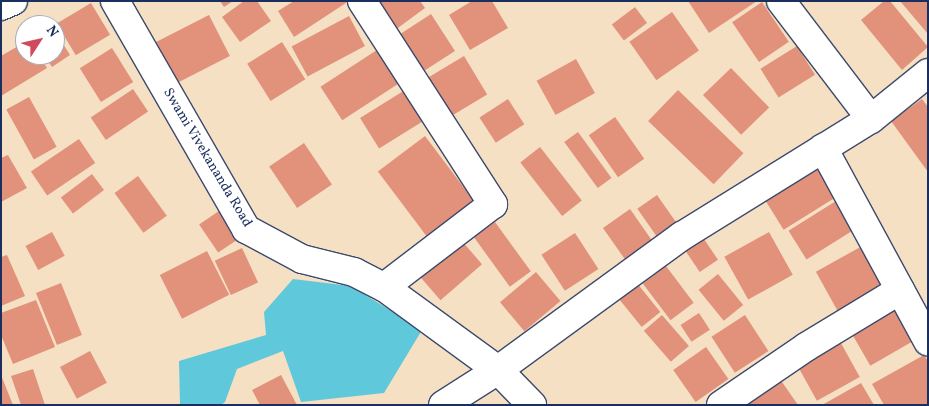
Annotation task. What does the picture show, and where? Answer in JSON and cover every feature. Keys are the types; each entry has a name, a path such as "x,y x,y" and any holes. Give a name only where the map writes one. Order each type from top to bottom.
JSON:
{"street":[{"path":"1,6 13,1"},
{"path":"362,1 492,204 384,287"},
{"path":"781,1 871,119"},
{"name":"Swami Vivekananda Road","path":"115,2 246,229 302,259 354,272 384,287 498,370 532,405"},
{"path":"443,405 498,370 682,236 871,119 928,73"},
{"path":"824,148 928,341"},
{"path":"721,405 806,346 900,290"}],"water":[{"path":"293,279 351,286 422,330 384,393 301,402 283,351 237,369 225,402 221,405 180,405 179,361 266,335 264,312"}],"building":[{"path":"220,1 233,1 224,7"},
{"path":"244,1 257,1 271,21 240,42 222,17"},
{"path":"294,1 349,1 294,37 278,11"},
{"path":"369,1 420,1 425,8 391,33"},
{"path":"472,1 492,1 508,28 470,50 449,15"},
{"path":"688,1 757,1 709,33"},
{"path":"884,1 890,1 928,47 902,70 861,20"},
{"path":"900,1 928,1 928,34"},
{"path":"762,2 789,42 759,62 732,22"},
{"path":"91,3 110,35 76,55 65,37 65,19"},
{"path":"635,7 647,23 624,40 612,24"},
{"path":"672,12 699,51 656,80 629,42"},
{"path":"431,14 455,51 418,75 394,38"},
{"path":"209,15 230,56 171,86 150,45"},
{"path":"349,16 365,46 308,77 292,47"},
{"path":"282,42 305,79 271,101 247,64"},
{"path":"797,46 815,75 779,98 761,69"},
{"path":"65,47 70,55 65,58"},
{"path":"15,48 15,65 45,65 47,68 1,96 1,56"},
{"path":"112,48 133,82 101,102 80,68"},
{"path":"380,48 402,82 342,120 320,87"},
{"path":"464,56 487,95 445,120 422,81"},
{"path":"576,59 595,93 556,115 537,81"},
{"path":"731,68 769,108 741,135 703,95"},
{"path":"133,89 148,111 106,140 91,118"},
{"path":"405,90 424,121 379,149 360,118"},
{"path":"678,90 743,153 714,184 648,121"},
{"path":"29,97 57,147 34,159 6,110"},
{"path":"508,99 524,124 496,143 479,118"},
{"path":"922,99 928,107 928,172 891,121"},
{"path":"615,117 644,159 618,177 589,135"},
{"path":"578,132 612,178 598,188 564,142"},
{"path":"425,136 474,201 427,237 378,172"},
{"path":"79,139 95,163 47,195 31,171"},
{"path":"304,143 332,184 297,208 269,166"},
{"path":"540,147 582,201 562,216 520,162"},
{"path":"8,155 27,188 1,202 1,158"},
{"path":"815,163 836,197 784,230 762,196"},
{"path":"92,174 104,190 73,213 61,197"},
{"path":"138,176 167,216 143,233 115,193"},
{"path":"657,195 680,228 660,242 637,209"},
{"path":"836,201 854,230 807,260 789,231"},
{"path":"630,209 654,243 627,262 603,228"},
{"path":"219,211 238,239 218,253 199,224"},
{"path":"495,222 531,271 510,287 474,237"},
{"path":"52,232 65,256 38,270 26,246"},
{"path":"769,232 793,275 748,300 724,257"},
{"path":"575,233 598,269 565,291 541,255"},
{"path":"704,239 718,260 700,272 686,251"},
{"path":"461,240 482,264 440,300 419,276"},
{"path":"864,245 886,285 838,312 816,272"},
{"path":"242,248 258,282 231,295 215,261"},
{"path":"207,251 229,295 182,319 160,275"},
{"path":"7,255 25,296 1,306 1,257"},
{"path":"666,266 694,303 671,320 643,283"},
{"path":"536,272 560,301 524,331 500,302"},
{"path":"718,274 743,305 724,321 699,290"},
{"path":"632,277 660,312 642,327 613,292"},
{"path":"61,283 82,335 57,345 36,293"},
{"path":"36,300 55,347 13,364 1,335 1,313"},
{"path":"893,303 914,340 870,366 849,328"},
{"path":"699,313 710,330 691,342 681,325"},
{"path":"662,315 689,346 671,362 644,331"},
{"path":"745,315 768,351 735,373 711,337"},
{"path":"837,336 860,377 817,401 794,360"},
{"path":"706,347 728,379 696,402 673,370"},
{"path":"90,351 107,383 77,399 60,367"},
{"path":"924,355 928,361 928,405 884,405 872,384"},
{"path":"33,369 45,405 21,405 11,376"},
{"path":"1,375 13,405 1,405"},
{"path":"281,375 297,405 260,405 252,390"},
{"path":"780,379 798,405 747,405 745,403"},
{"path":"861,383 874,405 822,405"}]}
